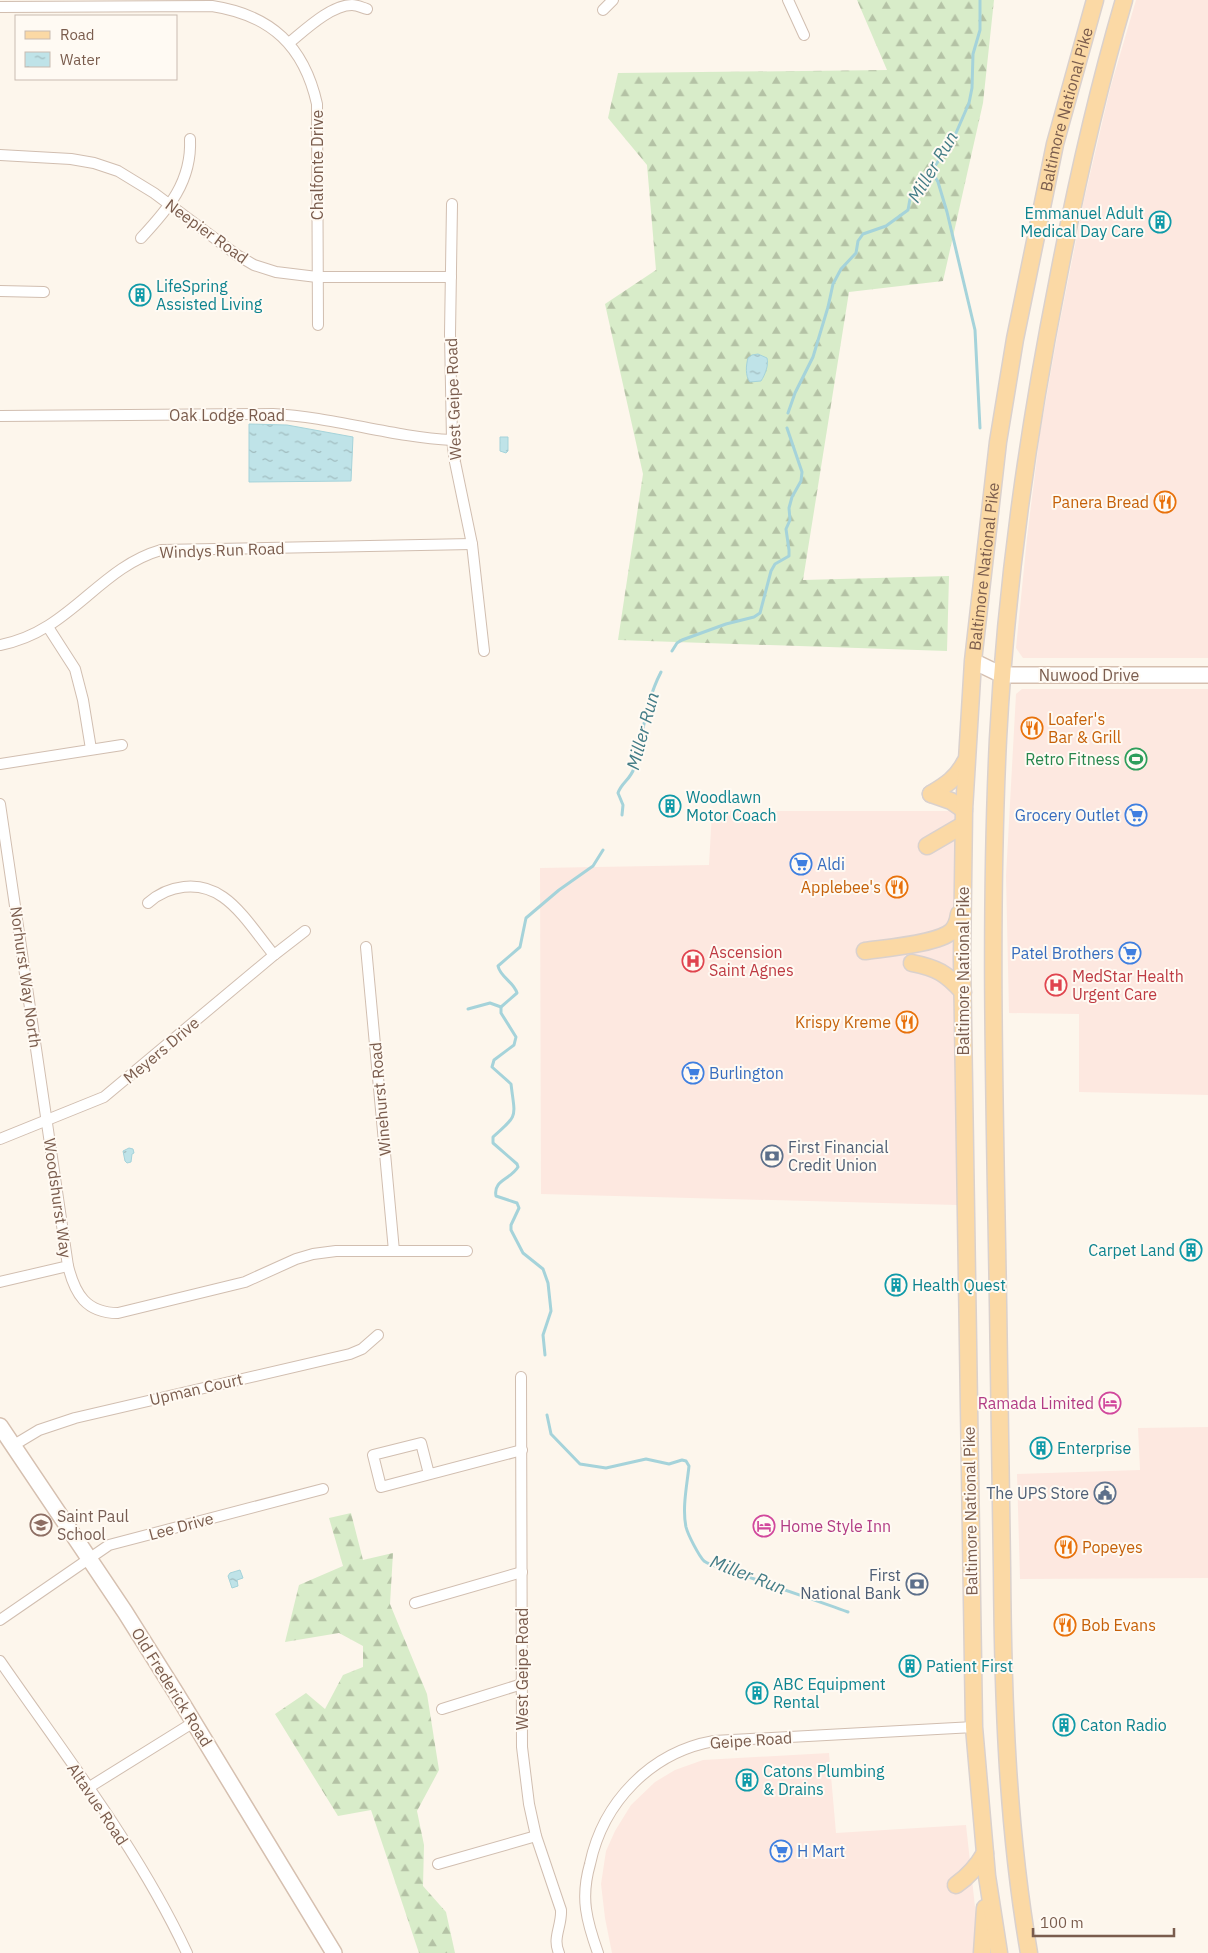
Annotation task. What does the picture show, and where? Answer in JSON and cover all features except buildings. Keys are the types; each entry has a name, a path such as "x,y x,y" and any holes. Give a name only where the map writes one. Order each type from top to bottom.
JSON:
{"main road":[{"name":"Baltimore National Pike","path":"999,1953 987,1876 974,1727 962,887 966,761 973,661 998,442 1015,339 1055,144 1095,0"},
{"name":"Baltimore National Pike","path":"1029,1953 1019,1894 1010,1802 1004,1690 993,1004 996,792 1002,674 1027,456 1045,346 1086,140 1124,0"},
{"path":"927,846 964,817 946,798 931,794 952,782 960,773 966,761"},
{"path":"865,951 939,939 947,935 958,924 962,887"},
{"path":"912,962 939,970 950,977 963,992"},
{"path":"956,1885 968,1877 985,1853"},
{"path":"982,1953 987,1876"},
{"path":"1019,1894 1041,1953"}],"street":[{"path":"604,10 613,0"},
{"path":"788,0 804,35"},
{"name":"Chalfonte Drive","path":"0,7 62,3 212,6 234,9 252,16 269,26 289,43 301,59 309,75 318,104 318,324"},
{"path":"289,43 313,23 343,6 354,5 367,9"},
{"path":"141,238 170,204 182,185 188,169 190,139"},
{"name":"Neepier Road","path":"0,155 71,159 94,163 129,178 170,204 222,245 254,265 290,274 317,277 451,277"},
{"name":"West Geipe Road","path":"452,204 452,440 472,544 484,651"},
{"path":"0,291 44,292"},
{"name":"Oak Lodge Road","path":"0,416 302,415 406,436 452,440"},
{"name":"Windys Run Road","path":"0,645 23,639 48,627 123,568 142,557 161,550 472,544"},
{"path":"48,627 75,669 83,700 90,749"},
{"name":"Nuwood Drive","path":"973,661 1002,674 1208,675"},
{"path":"0,764 122,745"},
{"name":"Norhurst Way North","path":"0,804 47,1120"},
{"path":"148,903 156,895 175,888 198,887 211,890 223,896 234,907 274,955"},
{"name":"Meyers Drive","path":"0,1139 104,1097 274,955 305,932"},
{"name":"Winehurst Road","path":"366,947 394,1251"},
{"name":"Woodshurst Way","path":"0,1282 68,1266 47,1120"},
{"path":"68,1266 75,1289 81,1298 98,1310 118,1313 245,1282 296,1259 313,1254 336,1251 467,1252"},
{"name":"Upman Court","path":"14,1445 40,1430 75,1418 350,1354 362,1349 378,1335"},
{"name":"West Geipe Road","path":"521,1377 522,1747 529,1804 536,1836 561,1910 561,1919 556,1938 556,1945 560,1953"},
{"name":"Old Frederick Road","path":"0,1426 89,1559 194,1722 334,1953"},
{"path":"429,1474 421,1443 373,1455 382,1487 522,1450"},
{"name":"Lee Drive","path":"0,1620 109,1545 323,1489"},
{"path":"415,1603 522,1572"},
{"name":"Altavue Road","path":"0,1661 88,1788 159,1898 187,1953"},
{"path":"442,1709 522,1684"},
{"path":"88,1788 194,1722"},
{"name":"Geipe Road","path":"598,1953 586,1908 586,1888 592,1850 611,1809 638,1778 656,1764 700,1743 714,1741 974,1727"},
{"path":"438,1864 536,1836"}],"shaded area":[{"path":"1136,0 1208,0 1208,658 1023,658 1016,648 1040,433 1084,200 1110,89"},
{"path":"1022,689 1208,689 1208,1095 1079,1092 1079,1014 1009,1013 1006,876 1016,694"},
{"path":"712,811 955,811 957,1205 541,1194 540,868 709,865"},
{"path":"1208,1427 1208,1578 1020,1579 1017,1474 1140,1470 1138,1428"},
{"path":"829,1753 836,1833 966,1825 978,1934 974,1953 612,1953 601,1884 606,1851 615,1831 631,1805 655,1782 675,1770 703,1760"}],"green space":[{"path":"857,0 994,0 983,103 943,281 849,292 803,580 949,576 947,651 618,640 643,474 605,304 656,270 647,165 608,118 618,73 887,70"},
{"path":"351,1513 363,1560 393,1553 390,1604 427,1694 439,1770 417,1811 424,1845 423,1886 446,1912 455,1953 419,1953 371,1810 338,1816 275,1714 306,1693 325,1709 343,1675 363,1667 363,1646 339,1633 285,1642 299,1585 343,1566 329,1518"}],"water":[{"path":"758,354 767,358 766,370 761,381 750,382 746,367 748,358"},
{"path":"249,424 287,425 353,437 351,481 249,482"},
{"path":"500,437 508,437 508,451 506,453 500,451"},
{"path":"129,1148 133,1149 134,1153 132,1154 131,1162 127,1163 123,1151"},
{"path":"240,1570 243,1578 237,1580 238,1586 232,1588 228,1576 230,1573"}],"waterway":[{"name":"Miller Run","path":"788,413 795,393 813,357 833,284 841,269 856,253 858,241 863,234 886,226 908,210 910,199 914,192 923,185 956,133 969,103 972,88 973,54 980,30 980,0"},
{"path":"931,170 938,182 947,212 975,330 980,428"},
{"name":"Miller Run","path":"672,651 677,643 682,640 726,624 754,617 760,613 771,571 775,564 789,556 786,529 790,520 789,508 792,497 801,481 802,472 787,428"},
{"name":"Miller Run","path":"622,815 623,805 618,793 634,768 651,696 661,672"},
{"name":"Miller Run","path":"545,1355 543,1335 551,1311 548,1283 543,1269 523,1253 511,1230 511,1225 519,1208 517,1203 496,1196 497,1187 500,1183 518,1167 493,1143 493,1137 511,1119 514,1110 511,1084 492,1067 494,1060 514,1045 516,1037 501,1013 501,1007 517,993 501,973 498,966 520,947 526,918 559,890 593,866 603,850"},
{"path":"468,1009 490,1003 501,1007"},
{"name":"Miller Run","path":"547,1415 551,1434 580,1464 606,1468 646,1459 669,1464 682,1460 686,1461 689,1466 685,1504 686,1527 699,1555 704,1561 848,1612"}],"place":[{"name":"Emmanuel Adult Medical Day Care","path":"1160,222"},
{"name":"LifeSpring Assisted Living","path":"140,295"},
{"name":"Panera Bread","path":"1165,502"},
{"name":"Loafer's Bar & Grill","path":"1032,728"},
{"name":"Retro Fitness","path":"1136,759"},
{"name":"Woodlawn Motor Coach","path":"670,806"},
{"name":"Grocery Outlet","path":"1136,815"},
{"name":"Aldi","path":"801,864"},
{"name":"Applebee's","path":"897,887"},
{"name":"Patel Brothers","path":"1130,953"},
{"name":"Ascension Saint Agnes","path":"693,961"},
{"name":"MedStar Health Urgent Care","path":"1056,985"},
{"name":"Krispy Kreme","path":"907,1022"},
{"name":"Burlington","path":"693,1073"},
{"name":"First Financial Credit Union","path":"772,1156"},
{"name":"Carpet Land","path":"1191,1250"},
{"name":"Health Quest","path":"896,1285"},
{"name":"Ramada Limited","path":"1110,1403"},
{"name":"Enterprise","path":"1041,1448"},
{"name":"The UPS Store","path":"1105,1493"},
{"name":"Saint Paul School","path":"41,1525"},
{"name":"Home Style Inn","path":"764,1526"},
{"name":"Popeyes","path":"1066,1547"},
{"name":"First National Bank","path":"917,1584"},
{"name":"Bob Evans","path":"1065,1625"},
{"name":"Patient First","path":"910,1666"},
{"name":"ABC Equipment Rental","path":"757,1693"},
{"name":"Caton Radio","path":"1064,1725"},
{"name":"Catons Plumbing & Drains","path":"747,1780"},
{"name":"H Mart","path":"781,1851"}]}
